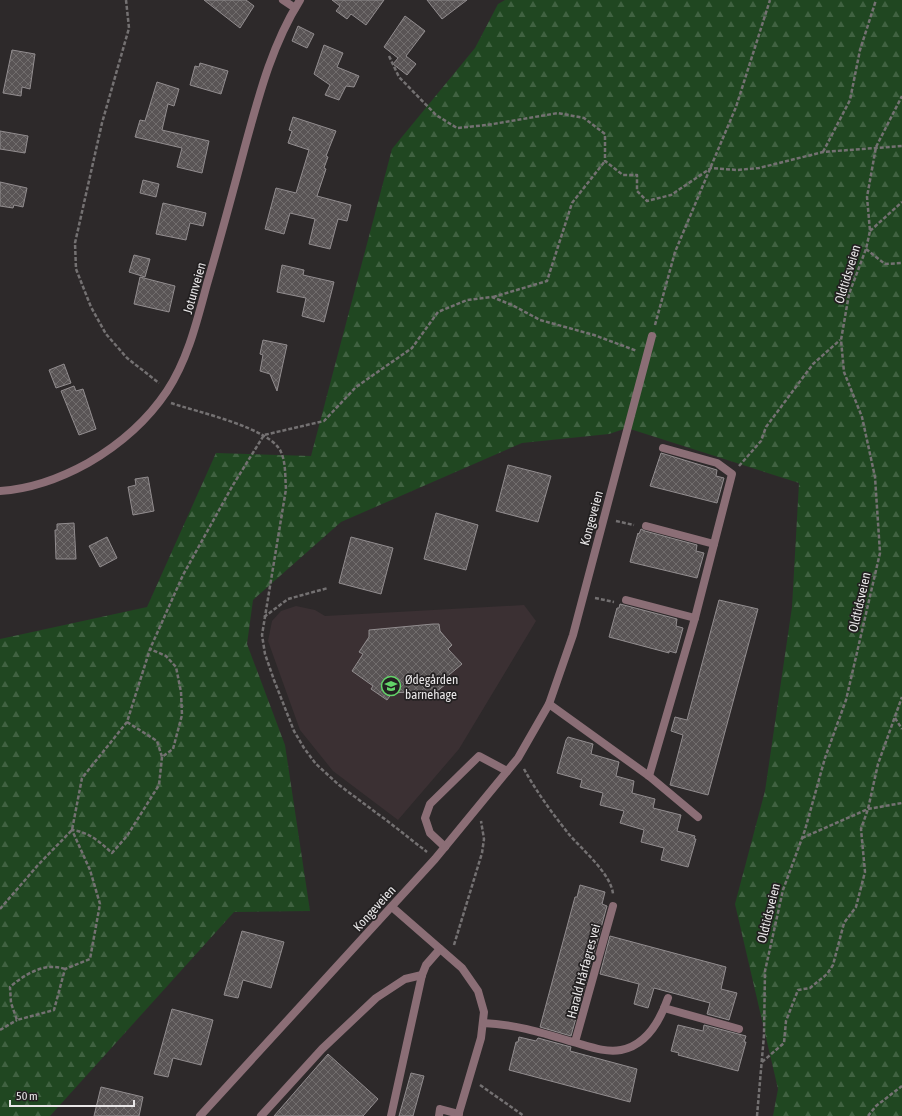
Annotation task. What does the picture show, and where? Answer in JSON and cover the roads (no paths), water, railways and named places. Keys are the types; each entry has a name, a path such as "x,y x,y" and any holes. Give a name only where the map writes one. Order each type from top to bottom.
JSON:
{"street":[{"path":"284,0 294,8"},
{"name":"Jotunveien","path":"0,491 23,488 49,481 82,466 108,450 127,435 161,399 167,390 180,367 194,331 262,85 276,47 294,8 300,0"},
{"name":"Kongeveien","path":"200,1116 435,859 518,758 549,704 573,635 652,336"},
{"path":"649,776 695,618 732,474 717,462 663,448"},
{"path":"646,526 714,544"},
{"path":"626,600 695,618"},
{"path":"549,704 649,776 698,817"},
{"path":"445,847 430,832 425,818 430,804 479,756 507,771"},
{"name":"Harald Hårfagres vei","path":"575,1042 613,906"},
{"path":"392,907 462,968 478,991 484,1012 481,1038 458,1115 440,1109 439,1116"},
{"path":"390,1116 422,975 426,965 440,949"},
{"path":"261,1116 322,1049 376,998 405,979 422,975"},
{"path":"483,1023 509,1024 611,1051 627,1048 643,1040 653,1030 668,998"},
{"path":"664,1008 739,1028"}],"place":[{"name":"Ødegården barnehage","path":"391,686"}]}
